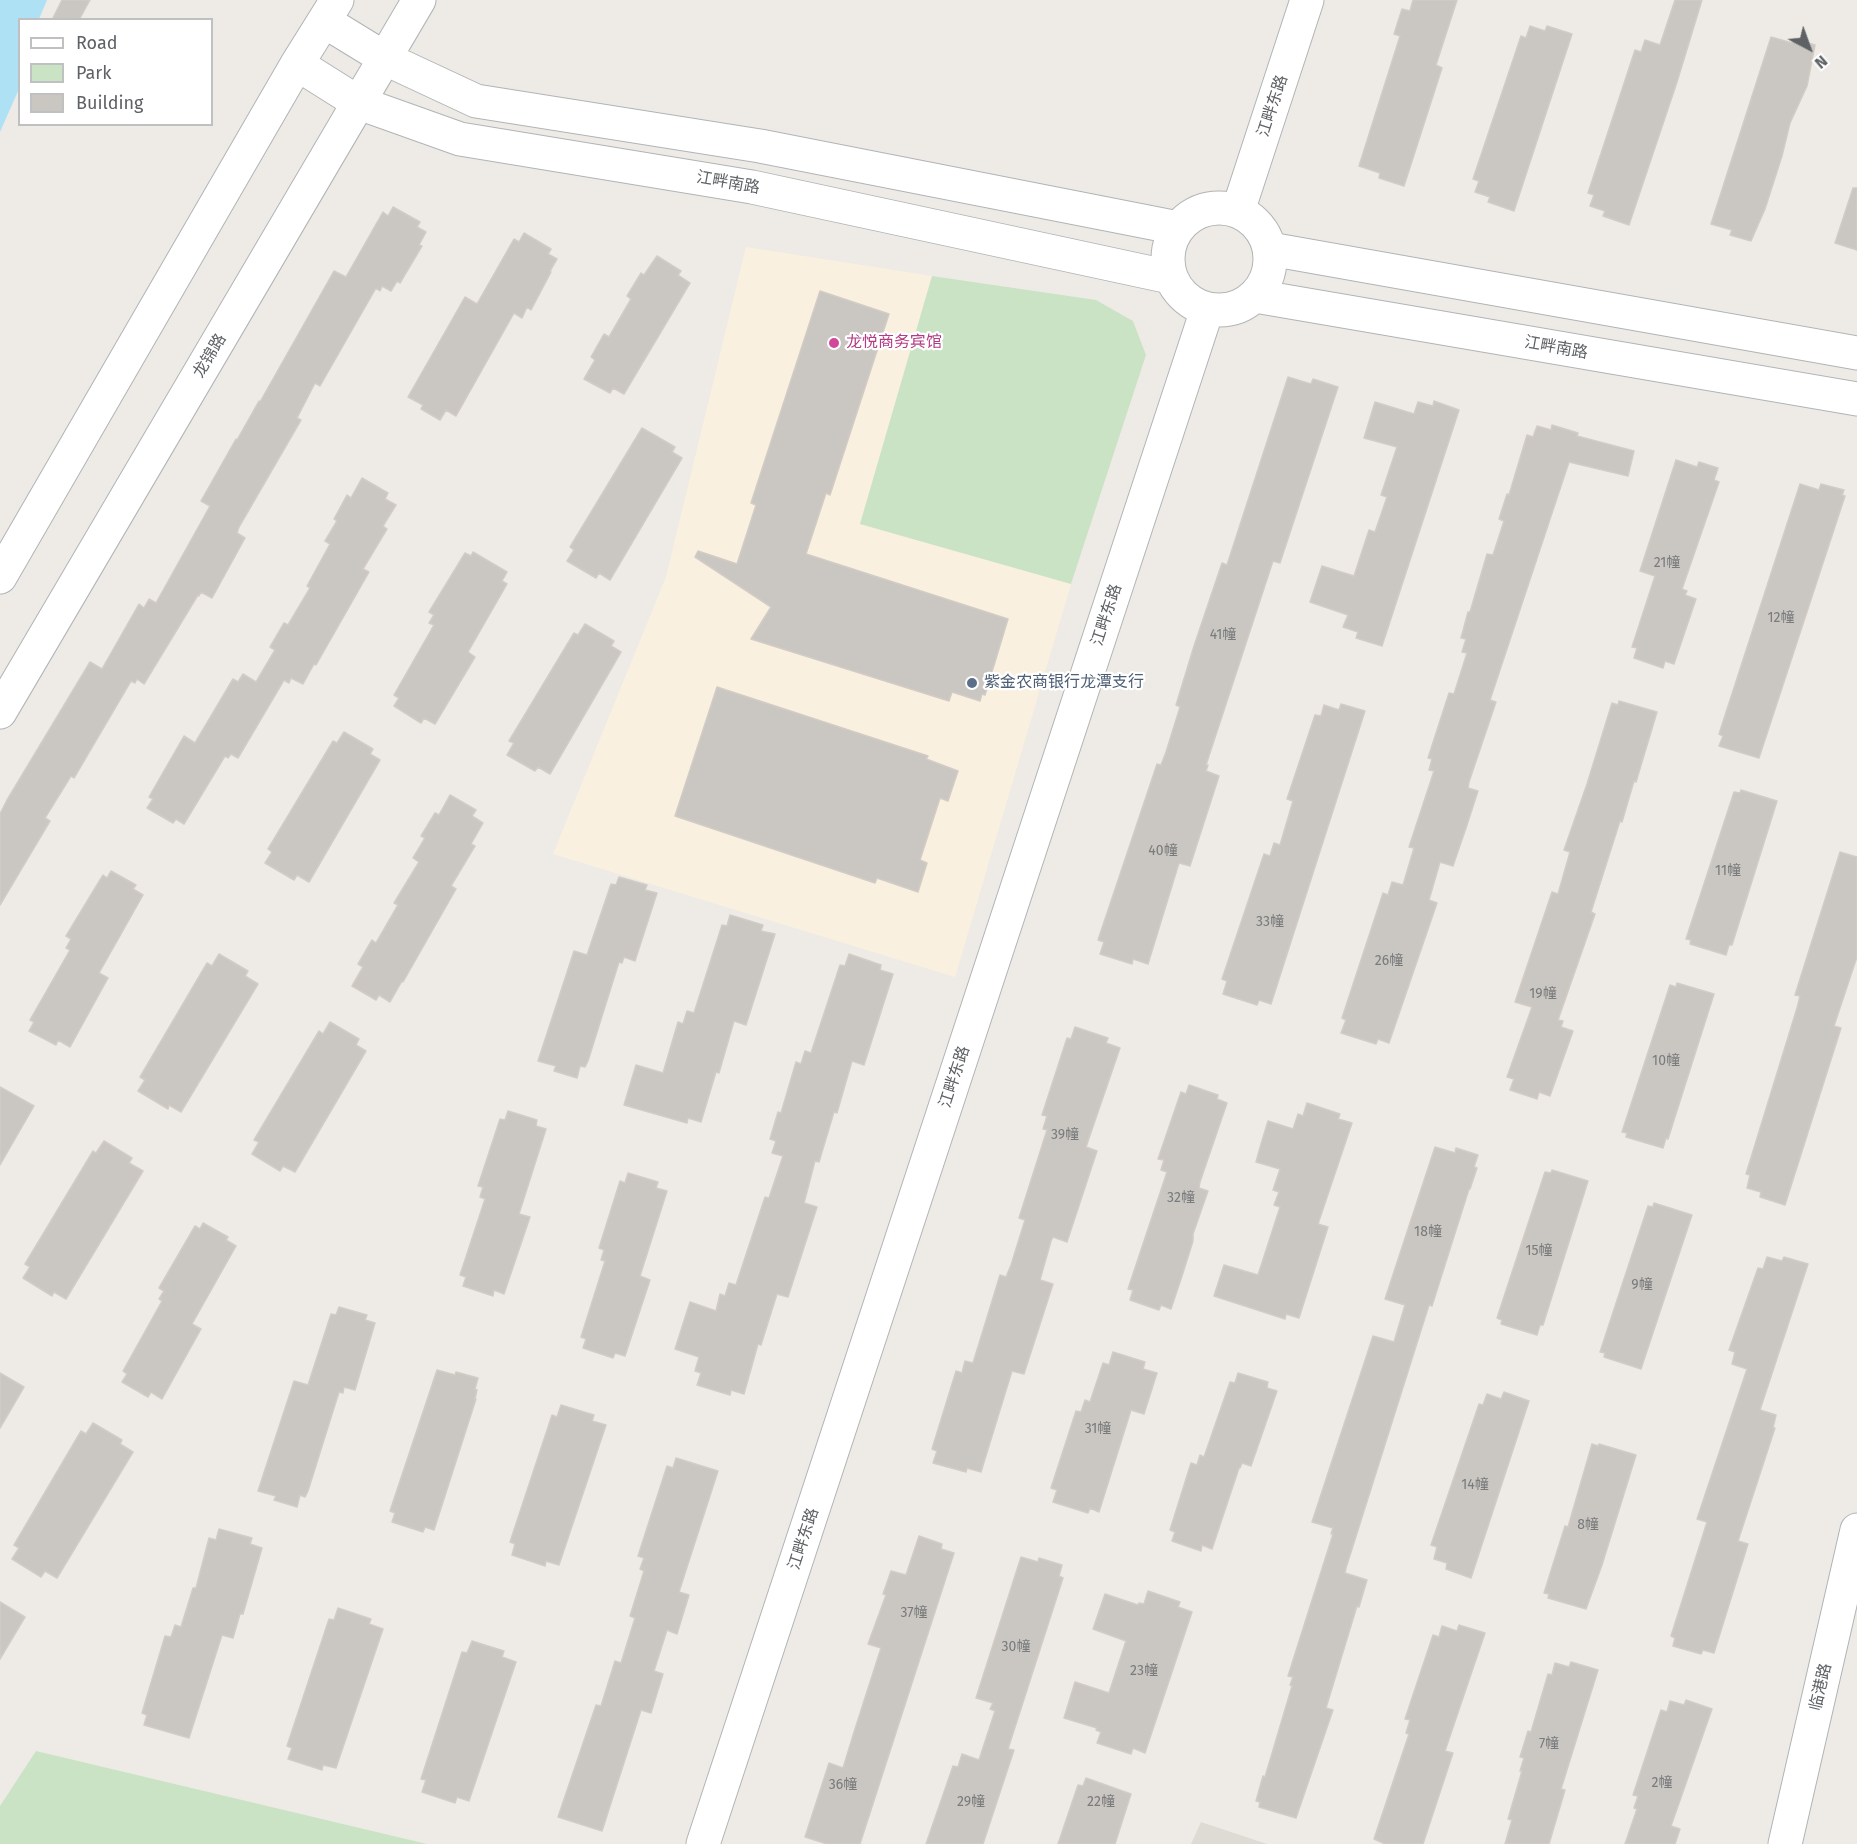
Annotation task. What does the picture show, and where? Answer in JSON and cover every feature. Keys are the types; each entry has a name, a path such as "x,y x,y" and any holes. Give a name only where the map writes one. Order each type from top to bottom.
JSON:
{"street":[{"name":"龙锦路","path":"0,712 419,0"},
{"name":"江畔东路","path":"1238,211 1307,0"},
{"path":"0,577 297,64 330,11 386,58 476,101 760,146 1178,228"},
{"name":"江畔南路","path":"297,64 359,103 460,139 752,187 1170,277"},
{"path":"1222,208 1238,211 1253,220 1264,233 1270,249 1270,266 1265,282 1255,296 1241,306 1224,310 1207,310 1191,303 1178,291 1170,277 1167,260 1170,243 1178,228 1190,216 1205,209 1222,208"},
{"path":"1270,249 1857,353"},
{"name":"江畔南路","path":"1255,296 1857,399"},
{"name":"江畔东路","path":"703,1844 1207,310"},
{"name":"临港路","path":"1785,1844 1857,1530"}],"shaded area":[{"path":"746,247 932,276 860,524 1071,584 955,977 553,854 666,577"},
{"path":"1201,1822 1267,1844 1191,1844"}],"green space":[{"path":"932,276 1096,300 1133,321 1146,355 1071,584 860,524"},
{"path":"36,1751 427,1844 0,1844 0,1806"}],"water":[{"path":"0,0 47,0 39,18 18,18 18,91 0,132"}],"building":[{"path":"62,0 90,0 80,18 53,18"},
{"path":"1413,0 1457,0 1436,65 1442,68 1404,186 1379,178 1380,173 1359,166 1400,36 1394,34 1402,9 1410,11"},
{"path":"1675,0 1702,0 1629,225 1603,216 1605,211 1590,206 1594,195 1588,193 1635,50 1641,52 1645,40 1660,45"},
{"path":"1530,26 1545,31 1547,26 1572,34 1514,211 1488,202 1490,197 1475,192 1479,181 1473,179 1521,36 1526,38"},
{"path":"1771,37 1792,43 1794,39 1815,45 1807,86 1790,123 1765,209 1751,241 1730,235 1732,230 1711,224"},
{"path":"1853,188 1857,188 1857,250 1835,243"},
{"path":"393,207 420,222 417,227 426,232 419,245 422,246 400,283 397,281 391,291 382,286 380,291 376,288 320,386 315,383 297,418 301,420 239,527 237,533 245,538 212,598 201,592 198,595 144,684 137,679 135,683 131,681 74,778 71,776 45,818 50,821 0,905 0,814 7,800 90,662 102,669 139,604 144,608 149,599 156,603 210,506 201,501 334,271 346,277 383,212 388,216"},
{"path":"524,233 551,249 548,254 557,259 531,310 527,307 522,318 514,313 456,416 446,410 440,420 421,409 423,405 408,397 465,297 477,304 514,239 519,242"},
{"path":"657,256 681,271 678,275 690,283 624,394 613,388 610,393 584,379 595,360 591,357 604,334 609,337 631,299 627,296 641,273 644,275"},
{"path":"820,291 889,314 830,495 826,493 806,554 1008,619 985,695 982,694 980,701 952,692 949,701 751,639 771,607 695,557 698,551 737,564 756,505 751,503"},
{"path":"1288,377 1311,384 1313,379 1338,387 1280,563 1273,561 1206,765 1208,765 1206,771 1219,776 1190,866 1179,863 1148,964 1133,959 1132,964 1100,954 1104,942 1098,940 1157,764 1161,765 1166,752 1180,707 1176,705 1194,646 1222,563 1227,565"},
{"path":"1434,401 1459,410 1382,646 1356,638 1358,632 1343,627 1348,615 1310,602 1322,566 1354,576 1369,530 1375,532 1387,497 1381,495 1397,447 1364,438 1375,402 1414,414 1418,402 1433,406"},
{"path":"1552,425 1578,433 1577,436 1634,451 1628,476 1569,462 1490,700 1496,702 1468,788 1478,791 1453,866 1440,862 1429,900 1437,903 1389,1043 1378,1039 1376,1044 1341,1033 1346,1020 1342,1018 1383,893 1388,895 1392,882 1403,885 1414,848 1409,847 1434,771 1429,770 1432,759 1428,758 1449,693 1454,694 1467,653 1462,652 1466,639 1461,638 1468,612 1470,612 1487,554 1493,555 1504,521 1499,519 1507,494 1509,495 1527,435 1533,437 1537,426 1551,430"},
{"path":"642,428 675,447 672,452 682,458 610,580 599,573 596,578 567,561 574,550 570,547"},
{"path":"1676,460 1697,467 1699,462 1718,468 1714,480 1719,482 1682,589 1687,591 1685,595 1696,599 1674,664 1665,661 1663,668 1634,658 1637,648 1632,647 1655,576 1640,571"},
{"path":"362,478 388,493 385,499 396,505 383,526 387,529 363,569 369,572 316,665 314,664 303,684 291,678 289,683 284,680 238,758 231,754 228,758 225,756 184,824 176,819 173,823 147,808 153,799 149,797 184,736 195,743 233,679 238,682 243,674 256,682 275,650 270,647 284,623 288,625 310,588 307,586 330,544 325,541 337,521 334,519 347,495 351,498"},
{"path":"1800,484 1819,490 1821,484 1844,490 1842,495 1845,496 1759,758 1719,746 1723,736 1719,734"},
{"path":"473,552 507,572 502,581 507,584 468,652 475,657 435,724 424,718 421,723 394,706 399,698 394,695 434,625 429,623 434,615 429,612 465,553 471,556"},
{"path":"585,624 614,641 611,646 621,652 550,774 538,767 535,771 507,755 514,743 509,741 574,633 578,635"},
{"path":"717,687 928,756 926,759 958,771 948,801 940,798 920,860 927,863 918,892 877,878 875,883 675,816"},
{"path":"1619,701 1657,712 1636,782 1634,781 1622,822 1620,821 1591,912 1595,914 1558,1020 1563,1021 1561,1027 1573,1031 1550,1096 1539,1092 1537,1099 1510,1090 1514,1079 1507,1077 1532,1007 1515,1002 1552,892 1558,894 1570,852 1564,850 1612,703 1618,705"},
{"path":"1341,704 1365,711 1271,1004 1259,1000 1257,1005 1223,994 1227,981 1222,979 1264,854 1270,856 1274,843 1280,845 1293,801 1287,799 1315,715 1321,716 1324,705 1339,710"},
{"path":"344,732 373,749 370,754 380,760 309,882 297,875 294,880 265,863 272,852 268,849 333,741 337,743"},
{"path":"1741,790 1777,801 1732,945 1729,945 1726,955 1690,944 1691,940 1686,939 1734,792 1740,793"},
{"path":"450,795 476,810 472,816 483,823 471,844 475,846 451,886 456,889 403,982 390,1002 379,995 376,1000 352,986 363,967 358,964 372,940 376,943 398,905 394,903 419,862 413,858 425,838 421,836 435,813 439,815"},
{"path":"1840,852 1857,857 1857,957 1834,1026 1841,1028 1785,1205 1760,1197 1761,1192 1747,1188 1750,1175 1746,1174 1797,1008 1800,996 1795,995"},
{"path":"111,871 136,885 133,889 143,895 99,973 108,978 70,1047 58,1040 56,1045 29,1031 34,1022 30,1020 70,950 66,948 71,939 66,936 103,875 107,878"},
{"path":"619,877 647,885 645,890 657,893 635,961 624,957 622,963 619,962 588,1061 585,1067 580,1066 577,1078 554,1071 556,1066 538,1061 574,951 587,955 611,884 616,885"},
{"path":"730,915 763,925 761,931 775,934 746,1025 734,1021 719,1073 716,1072 701,1122 688,1118 687,1123 624,1105 636,1065 663,1073 678,1022 683,1024 687,1011 694,1013 722,925 727,926"},
{"path":"219,954 248,971 245,976 258,984 181,1112 169,1105 168,1109 138,1091 145,1080 140,1077 207,963 212,966"},
{"path":"849,954 881,965 880,970 893,974 864,1065 852,1061 837,1113 834,1112 819,1162 815,1161 804,1203 817,1207 788,1297 777,1294 761,1345 758,1344 744,1394 731,1390 730,1395 697,1385 701,1373 695,1371 699,1357 675,1349 690,1302 716,1311 720,1294 725,1296 729,1283 736,1285 765,1197 769,1198 783,1156 772,1153 776,1141 770,1139 778,1112 781,1113 796,1062 801,1064 805,1051 811,1053 840,965 845,966"},
{"path":"1677,983 1714,994 1668,1139 1666,1138 1663,1148 1626,1137 1627,1133 1622,1132 1670,985 1676,987"},
{"path":"330,1022 359,1039 356,1045 366,1051 295,1172 283,1166 280,1171 252,1154 259,1142 254,1140 319,1031 323,1034"},
{"path":"1075,1027 1108,1038 1106,1043 1120,1048 1086,1147 1097,1151 1067,1242 1053,1237 1051,1241 1040,1280 1053,1284 1024,1374 1012,1371 981,1472 967,1468 966,1472 933,1463 937,1451 932,1449 956,1371 962,1373 965,1361 973,1363 1000,1275 1006,1277 1011,1265 1025,1220 1019,1218 1047,1130 1043,1129 1047,1116 1042,1115 1067,1038 1071,1039"},
{"path":"1189,1085 1218,1095 1217,1099 1227,1103 1200,1182 1199,1188 1208,1191 1182,1276 1171,1309 1161,1305 1159,1310 1130,1300 1133,1290 1128,1289 1167,1172 1161,1170 1164,1160 1158,1159 1181,1092 1186,1094"},
{"path":"0,1087 34,1106 0,1165"},
{"path":"1307,1103 1340,1114 1338,1119 1352,1123 1318,1224 1328,1227 1299,1318 1286,1314 1285,1319 1214,1296 1224,1265 1258,1275 1280,1207 1274,1205 1279,1192 1273,1190 1280,1169 1256,1162 1261,1144 1268,1121 1293,1129 1298,1114 1303,1116"},
{"path":"508,1111 537,1120 536,1126 546,1129 519,1214 530,1217 504,1294 494,1290 493,1296 463,1286 466,1277 460,1275 485,1199 480,1197 483,1187 478,1186 500,1119 505,1120"},
{"path":"104,1141 132,1158 129,1163 143,1171 66,1299 54,1292 52,1296 23,1278 30,1267 25,1264 93,1151 96,1153"},
{"path":"1435,1147 1455,1153 1456,1148 1478,1155 1474,1167 1477,1168 1432,1306 1429,1305 1346,1568 1345,1573 1367,1580 1326,1708 1333,1710 1296,1818 1259,1807 1260,1802 1256,1801 1292,1686 1290,1685 1293,1677 1288,1676 1333,1534 1331,1534 1333,1528 1312,1522 1373,1336 1394,1342 1405,1305 1385,1299"},
{"path":"1552,1170 1588,1181 1543,1325 1540,1325 1537,1335 1501,1324 1502,1320 1497,1318 1545,1172 1551,1173"},
{"path":"628,1173 658,1182 656,1188 667,1191 640,1276 650,1280 625,1356 615,1353 613,1358 583,1348 586,1339 581,1337 605,1261 601,1260 604,1250 599,1248 620,1181 625,1183"},
{"path":"1654,1203 1692,1215 1641,1369 1604,1357 1605,1353 1600,1352 1648,1206 1653,1207"},
{"path":"203,1223 228,1237 226,1240 236,1246 192,1324 201,1329 162,1399 151,1392 148,1397 122,1382 127,1374 123,1371 162,1301 159,1299 164,1291 159,1288 195,1226 200,1229"},
{"path":"1767,1257 1782,1261 1784,1257 1808,1264 1760,1410 1776,1415 1773,1428 1775,1428 1738,1541 1748,1544 1714,1653 1703,1650 1701,1654 1673,1646 1675,1638 1671,1636 1707,1522 1697,1519 1747,1369 1732,1364 1735,1352 1729,1350 1758,1268 1763,1269"},
{"path":"339,1307 367,1315 365,1320 375,1323 355,1390 344,1387 343,1393 339,1392 308,1491 305,1497 300,1495 297,1507 274,1500 276,1496 258,1491 294,1381 308,1385 331,1314 336,1315"},
{"path":"1113,1352 1145,1362 1143,1369 1157,1373 1144,1414 1131,1410 1099,1512 1090,1508 1088,1513 1053,1502 1057,1490 1051,1488 1076,1411 1081,1412 1085,1400 1090,1402 1103,1363 1109,1365"},
{"path":"437,1370 478,1378 475,1389 477,1390 434,1530 425,1527 423,1532 392,1522 395,1513 390,1511"},
{"path":"0,1373 24,1387 0,1428"},
{"path":"1238,1373 1268,1382 1267,1388 1277,1391 1251,1466 1242,1463 1239,1468 1212,1549 1202,1545 1201,1551 1172,1541 1175,1532 1170,1530 1191,1463 1197,1465 1200,1455 1204,1457 1230,1382 1235,1383"},
{"path":"1504,1392 1529,1401 1471,1578 1446,1569 1447,1563 1434,1559 1437,1547 1431,1545 1479,1404 1483,1405 1487,1394 1501,1399"},
{"path":"561,1405 594,1415 592,1421 606,1425 559,1565 546,1561 545,1566 512,1555 515,1544 510,1542 552,1415 557,1417"},
{"path":"93,1423 122,1440 120,1444 133,1452 57,1578 45,1571 41,1577 12,1559 19,1548 14,1545 81,1431 86,1434"},
{"path":"1592,1444 1636,1455 1586,1609 1548,1598 1549,1594 1544,1593 1565,1526 1568,1527"},
{"path":"676,1458 718,1471 679,1592 689,1595 677,1634 667,1630 654,1671 663,1674 651,1713 641,1710 602,1831 558,1817 596,1705 601,1706 615,1661 621,1663 635,1618 630,1616 644,1571 640,1569 644,1558 638,1556 667,1466 673,1468"},
{"path":"219,1529 252,1538 250,1544 262,1548 243,1614 240,1614 233,1638 222,1635 189,1738 144,1725 147,1715 142,1713 165,1636 171,1637 175,1625 181,1627 193,1588 196,1588 209,1538 216,1540"},
{"path":"919,1536 942,1544 941,1549 954,1553 860,1844 827,1844 805,1837 829,1763 843,1768 881,1648 868,1644 886,1595 883,1594 891,1571 906,1575"},
{"path":"1021,1557 1038,1562 1039,1558 1062,1565 1059,1576 1063,1578 1008,1749 1014,1750 983,1844 926,1844 953,1766 958,1767 962,1754 979,1760 995,1711 990,1709 993,1703 976,1698"},
{"path":"1148,1591 1180,1602 1178,1607 1192,1612 1145,1753 1133,1748 1131,1754 1097,1743 1101,1732 1096,1730 1097,1728 1064,1718 1075,1682 1109,1693 1126,1641 1093,1629 1105,1594 1138,1605 1139,1603 1144,1604"},
{"path":"0,1602 25,1617 0,1659"},
{"path":"338,1608 371,1619 369,1624 383,1629 336,1768 323,1765 322,1770 288,1759 292,1748 287,1746 329,1619 334,1620"},
{"path":"1459,1625 1485,1633 1445,1751 1453,1753 1423,1844 1385,1844 1374,1839 1409,1734 1406,1733 1410,1720 1405,1719 1433,1635 1439,1637 1442,1626 1457,1631"},
{"path":"472,1641 504,1651 502,1657 516,1662 469,1801 457,1797 455,1803 422,1792 426,1780 421,1779 462,1652 467,1653"},
{"path":"1571,1662 1598,1670 1561,1789 1565,1790 1549,1844 1505,1844 1512,1820 1508,1819 1522,1771 1520,1771 1524,1758 1520,1757 1528,1731 1531,1732 1548,1674 1552,1675 1555,1663 1569,1667"},
{"path":"1686,1700 1712,1709 1671,1826 1680,1829 1675,1844 1625,1844 1637,1809 1634,1808 1638,1796 1633,1795 1661,1710 1667,1712 1670,1701 1684,1705"},
{"path":"1086,1778 1131,1794 1115,1844 1058,1844 1078,1785 1083,1786"}],"place":[{"name":"龙悦商务宾馆","path":"834,343"},
{"name":"紫金农商银行龙潭支行","path":"972,683"}]}
